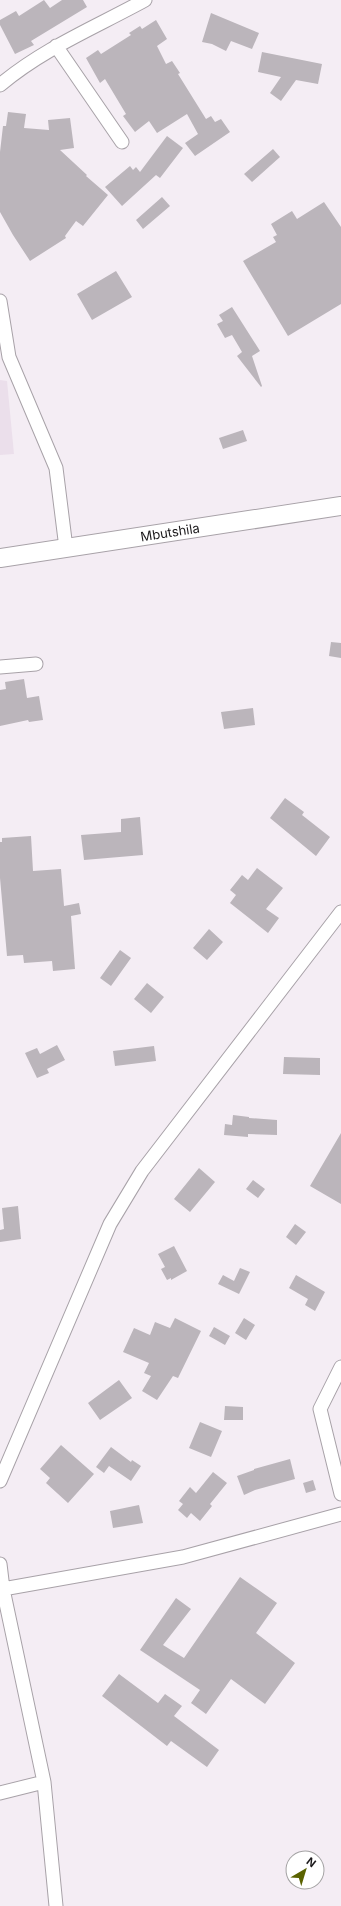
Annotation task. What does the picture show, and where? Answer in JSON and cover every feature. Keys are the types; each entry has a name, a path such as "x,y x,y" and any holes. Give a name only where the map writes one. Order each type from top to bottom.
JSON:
{"street":[{"path":"0,85 18,70 56,46 145,0"},
{"path":"56,46 122,142"},
{"path":"0,301 9,357 56,468 66,548"},
{"name":"Mbutshila","path":"0,558 341,506"},
{"path":"0,667 36,664"},
{"path":"0,1481 110,1224 142,1172 341,912"},
{"path":"341,1367 320,1409 341,1494"},
{"path":"3,1589 183,1557 341,1514"},
{"path":"0,1564 3,1589 44,1782 56,1906"},
{"path":"0,1793 44,1782"}],"shaded area":[{"path":"0,380 7,381 14,454 0,455"}],"building":[{"path":"44,0 50,8 62,0 83,0 87,7 31,41 34,45 15,54 0,25 0,20 16,11 19,16"},
{"path":"211,13 259,33 252,49 231,41 226,51 212,44 202,42"},
{"path":"156,20 167,39 157,46 166,64 172,61 180,73 178,74 206,119 211,116 215,122 221,119 230,132 195,156 185,143 198,134 187,114 157,133 149,121 135,132 123,116 126,114 105,79 100,83 86,58 98,50 101,54 131,35 129,33 140,26 142,29"},
{"path":"262,52 322,64 318,84 296,80 281,101 270,93 281,77 258,72"},
{"path":"8,112 26,114 24,128 49,130 48,120 70,118 74,148 60,150 108,195 83,226 76,221 65,236 66,238 30,261 0,212 0,152 3,126 6,126"},
{"path":"167,136 183,148 160,178 156,175 122,206 105,187 130,166 133,170 136,167 140,172"},
{"path":"273,149 280,157 252,182 244,174"},
{"path":"162,197 170,206 143,229 136,220"},
{"path":"324,202 341,227 341,304 288,336 243,261 276,242 273,237 277,235 271,224 292,211 297,219"},
{"path":"116,271 132,297 92,320 77,294"},
{"path":"232,307 260,351 252,356 262,386 261,387 237,356 242,352 232,335 225,338 217,324 223,321 219,315"},
{"path":"243,430 247,441 223,449 219,438"},
{"path":"331,642 341,643 341,658 329,656"},
{"path":"24,679 27,698 39,696 43,720 29,722 28,720 0,726 0,690 6,689 5,682"},
{"path":"253,708 255,725 224,729 221,712"},
{"path":"285,798 304,812 302,815 330,837 316,856 270,818"},
{"path":"140,817 143,855 84,860 81,835 121,832 121,819"},
{"path":"31,836 33,871 61,869 64,906 79,903 81,914 71,916 75,969 53,971 52,961 24,963 23,955 7,956 0,878 0,842 2,842 2,838"},
{"path":"257,868 283,888 266,909 279,918 268,933 230,903 236,895 230,890 242,875 248,880"},
{"path":"209,929 223,942 207,960 193,948"},
{"path":"120,950 131,958 111,986 100,978"},
{"path":"147,983 164,997 151,1013 134,999"},
{"path":"57,1045 65,1060 47,1069 49,1073 37,1078 25,1053 37,1048 40,1054"},
{"path":"154,1046 156,1061 115,1066 113,1051"},
{"path":"284,1057 320,1058 320,1075 283,1074"},
{"path":"233,1115 277,1120 277,1135 248,1134 248,1137 224,1135 225,1124 232,1125"},
{"path":"341,1133 341,1204 310,1186"},
{"path":"199,1168 215,1182 190,1212 174,1199"},
{"path":"253,1180 265,1189 258,1198 246,1189"},
{"path":"18,1206 21,1239 0,1242 0,1230 4,1229 2,1208"},
{"path":"295,1224 306,1232 296,1245 286,1237"},
{"path":"174,1246 187,1271 171,1280 171,1278 167,1280 161,1269 165,1267 158,1254"},
{"path":"240,1268 250,1272 239,1294 218,1284 223,1275 234,1281"},
{"path":"296,1275 325,1292 315,1311 305,1305 308,1299 289,1288"},
{"path":"175,1318 201,1331 178,1378 173,1376 157,1400 142,1391 151,1376 144,1373 149,1363 123,1352 134,1328 150,1335 155,1322 170,1328"},
{"path":"244,1318 255,1325 246,1340 235,1333"},
{"path":"214,1327 230,1336 225,1345 209,1336"},
{"path":"119,1380 132,1398 100,1420 88,1403"},
{"path":"225,1406 243,1407 243,1420 224,1420"},
{"path":"200,1422 222,1431 211,1457 189,1448"},
{"path":"61,1445 94,1474 68,1503 46,1483 50,1478 40,1469"},
{"path":"111,1447 131,1462 132,1460 141,1466 131,1481 109,1466 104,1473 96,1467"},
{"path":"290,1459 295,1479 255,1490 244,1495 237,1476 254,1469"},
{"path":"213,1472 227,1483 210,1504 212,1506 200,1521 191,1513 187,1518 178,1510 183,1504 179,1501 190,1487 196,1493"},
{"path":"313,1480 316,1490 306,1493 303,1483"},
{"path":"139,1505 143,1523 113,1528 110,1511"},
{"path":"240,1577 277,1603 256,1633 295,1663 265,1704 231,1679 206,1714 191,1703 200,1690 140,1650 176,1598 191,1609 163,1645 184,1658"},
{"path":"119,1674 158,1703 165,1694 182,1706 174,1716 219,1750 207,1767 171,1741 167,1746 102,1696"}]}
